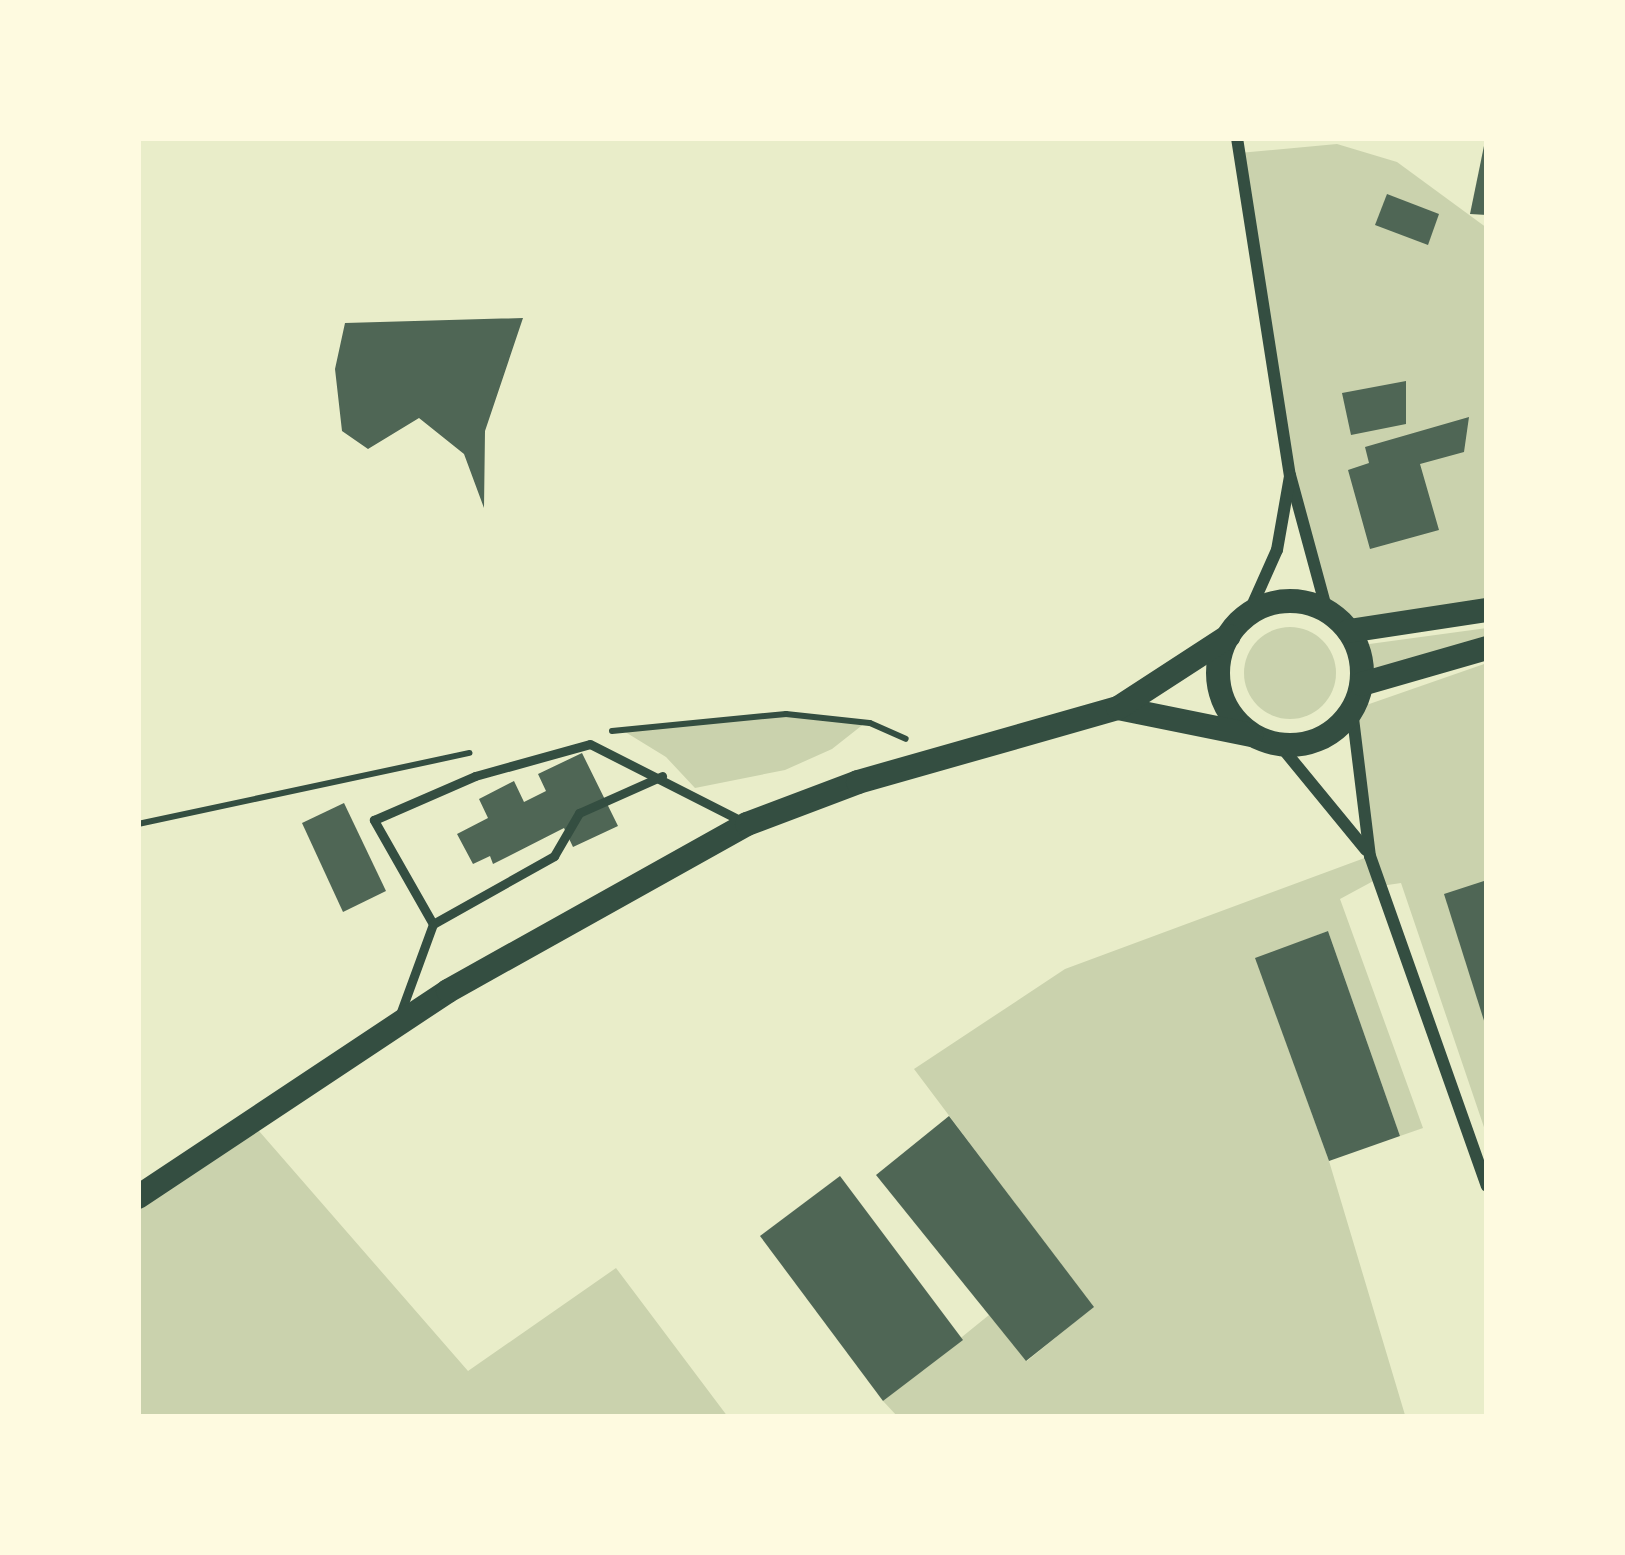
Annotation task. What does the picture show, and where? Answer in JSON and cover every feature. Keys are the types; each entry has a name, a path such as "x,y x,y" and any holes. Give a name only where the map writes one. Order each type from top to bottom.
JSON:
{"main road":[{"path":"138,1197 394,1028 747,824 857,782 1118,708 1229,636 1248,615 1287,601 1327,611 1349,631 1362,684 1352,710 1321,738 1279,744 1118,708"},
{"path":"1349,631 1487,610"},
{"path":"1229,636 1220,691 1253,735"},
{"path":"1362,684 1487,649"}],"street":[{"path":"1237,138 1290,475 1327,611"},
{"path":"1248,615 1277,550 1290,475"},
{"path":"1352,710 1370,856 1487,1186"},
{"path":"1279,744 1370,856"}],"lane":[{"path":"433,925 374,820 475,776 590,744 662,776 747,824"},
{"path":"394,1028 433,925 554,856 579,813 662,776"}],"green space":[{"path":"1337,144 1397,162 1487,228 1487,610 1349,631 1327,611 1290,475 1239,153"},
{"path":"1290,627 1308,630 1323,640 1333,655 1333,691 1323,706 1308,716 1290,719 1272,716 1257,706 1247,691 1244,673 1247,655 1257,640 1272,630"},
{"path":"1487,628 1487,638 1368,675 1362,645"},
{"path":"1487,663 1487,1136 1401,883 1381,886 1377,879 1340,899 1423,1128 1400,1136 1328,931 1256,959 1329,1161 1405,1415 898,1417 883,1401 989,1315 1027,1361 1093,1307 914,1069 1065,969 1370,856 1352,710"},
{"path":"786,714 865,723 832,749 785,770 695,788 666,757 622,730"},
{"path":"252,1123 468,1371 616,1268 728,1417 138,1417 138,1197"}],"building":[{"path":"1485,141 1487,215 1470,214"},
{"path":"1387,194 1439,214 1428,245 1375,225"},
{"path":"523,318 485,431 484,508 464,454 419,418 368,449 342,431 335,369 345,323"},
{"path":"1406,381 1406,424 1351,435 1342,393"},
{"path":"1469,417 1464,452 1420,464 1439,530 1370,549 1348,470 1369,463 1365,447"},
{"path":"582,753 618,826 573,847 564,828 493,864 490,856 473,864 457,834 488,818 479,799 514,781 524,802 546,791 538,774"},
{"path":"344,803 386,891 343,912 302,823"},
{"path":"1487,880 1487,1027 1486,1027 1444,894"},
{"path":"1328,931 1400,1136 1329,1161 1255,958"},
{"path":"949,1116 1094,1307 1026,1361 876,1175"},
{"path":"840,1176 963,1340 883,1401 760,1236"}]}
